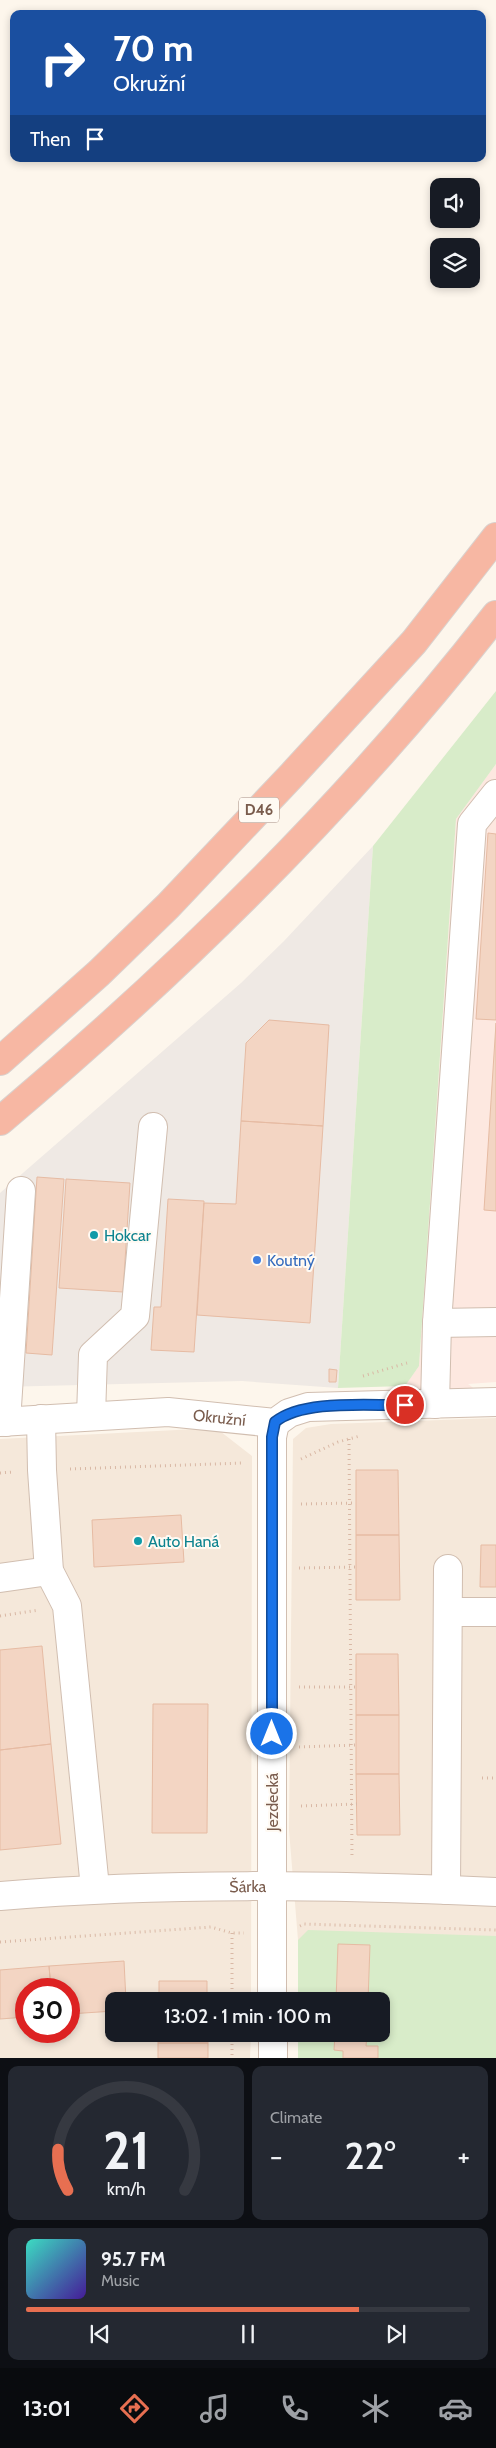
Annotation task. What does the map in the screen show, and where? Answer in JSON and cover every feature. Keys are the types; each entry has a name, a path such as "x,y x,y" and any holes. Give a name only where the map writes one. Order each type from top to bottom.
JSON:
{"highway":[{"name":"D46","path":"0,1061 113,960 168,906 279,789 414,642 496,537"},
{"path":"0,1121 63,1068 178,962 317,823 447,679 496,615"}],"street":[{"path":"435,1404 437,1323 472,824 496,794"},
{"path":"92,1416 93,1355 135,1316 153,1127"},
{"path":"3,1422 20,1191"},
{"path":"437,1323 496,1322"},
{"path":"275,1422 288,1413 308,1407 496,1402"},
{"name":"Okružní","path":"3,1422 168,1412 275,1422"},
{"path":"41,1419 42,1470 49,1571 66,1606 95,1888"},
{"name":"Jezdecká","path":"272,1992 272,1437 275,1422"},
{"path":"446,1890 448,1569"},
{"path":"0,1578 49,1571"},
{"path":"448,1612 496,1612"},
{"name":"Šárka","path":"0,1896 95,1888 210,1885 496,1892"},
{"path":"273,2042 273,2058"}],"path":[{"path":"348,1439 352,1867"},
{"path":"300,1504 356,1503"},
{"path":"291,1568 356,1567"},
{"path":"0,1616 66,1606"},
{"path":"291,1687 356,1687"},
{"path":"291,1747 356,1746"},
{"path":"482,1778 496,1778"},
{"path":"299,1806 357,1804"},
{"path":"296,1928 304,1924 496,1930"},
{"path":"0,1942 211,1927"},
{"path":"232,1933 232,1992"},
{"path":"232,2042 232,2058"}],"shaded area":[{"path":"496,764 496,1382 468,1384 492,1402 391,1405 419,1366 456,819"},
{"path":"373,846 338,1388 242,1381 0,1387 0,1193 241,983 284,941"},
{"path":"496,1418 496,2058 298,2058 298,2042 390,2042 390,1992 298,1992 298,1940 289,1830 293,1439 306,1428 331,1424"},
{"path":"216,1428 252,1456 251,1992 105,1992 105,2042 251,2042 250,2058 0,2058 0,1439"}],"green space":[{"path":"496,691 496,764 456,819 419,1366 405,1386 338,1388 373,846"},
{"path":"308,1930 496,1936 496,2058 298,2058 298,2042 390,2042 390,1992 298,1992 298,1940"}],"building":[{"path":"488,833 496,834 496,1020 476,1019"},
{"path":"269,1020 329,1025 323,1126 241,1121 246,1043"},
{"path":"496,1023 496,1211 484,1210"},
{"name":"Koutný","path":"241,1121 323,1126 310,1323 197,1315 204,1203 236,1204"},
{"path":"37,1177 64,1179 52,1355 26,1353"},
{"name":"Hokcar","path":"66,1179 130,1183 123,1292 59,1288"},
{"path":"168,1199 204,1201 194,1352 151,1350 154,1307 161,1307"},
{"path":"329,1369 337,1370 336,1382 329,1382"},
{"path":"356,1470 398,1470 399,1535 356,1535"},
{"name":"Auto Haná","path":"181,1515 184,1562 94,1567 92,1520"},
{"path":"356,1535 399,1535 400,1600 356,1600"},
{"path":"481,1545 496,1545 496,1587 480,1587"},
{"path":"42,1646 51,1744 0,1750 0,1650"},
{"path":"356,1654 398,1654 399,1715 356,1715"},
{"path":"153,1704 208,1704 207,1833 152,1833"},
{"path":"356,1715 399,1715 399,1774 356,1774"},
{"path":"51,1744 61,1844 0,1850 0,1750"},
{"path":"356,1774 399,1774 400,1835 357,1835"},
{"path":"338,1944 370,1945 368,1992 336,1992"},
{"path":"124,1961 126,1992 105,1992 105,2012 80,2013 80,1978 50,1978 49,1966"},
{"path":"49,1966 50,1978 15,1978 15,2018 0,2019 0,1970"},
{"path":"159,1981 207,1981 207,1992 159,1992"},
{"path":"158,2042 208,2042 208,2043"},
{"path":"334,2042 366,2042 366,2046 378,2046 378,2058 343,2058 343,2051 334,2050"},
{"path":"158,2043 208,2043 208,2058 158,2058"}],"place":[{"name":"Hokcar","path":"94,1235"},
{"name":"Koutný","path":"257,1260"},
{"name":"Auto Haná","path":"138,1541"}],"route":[{"path":"272,1734 272,1437 275,1422 288,1413 308,1407 405,1405"}]}
